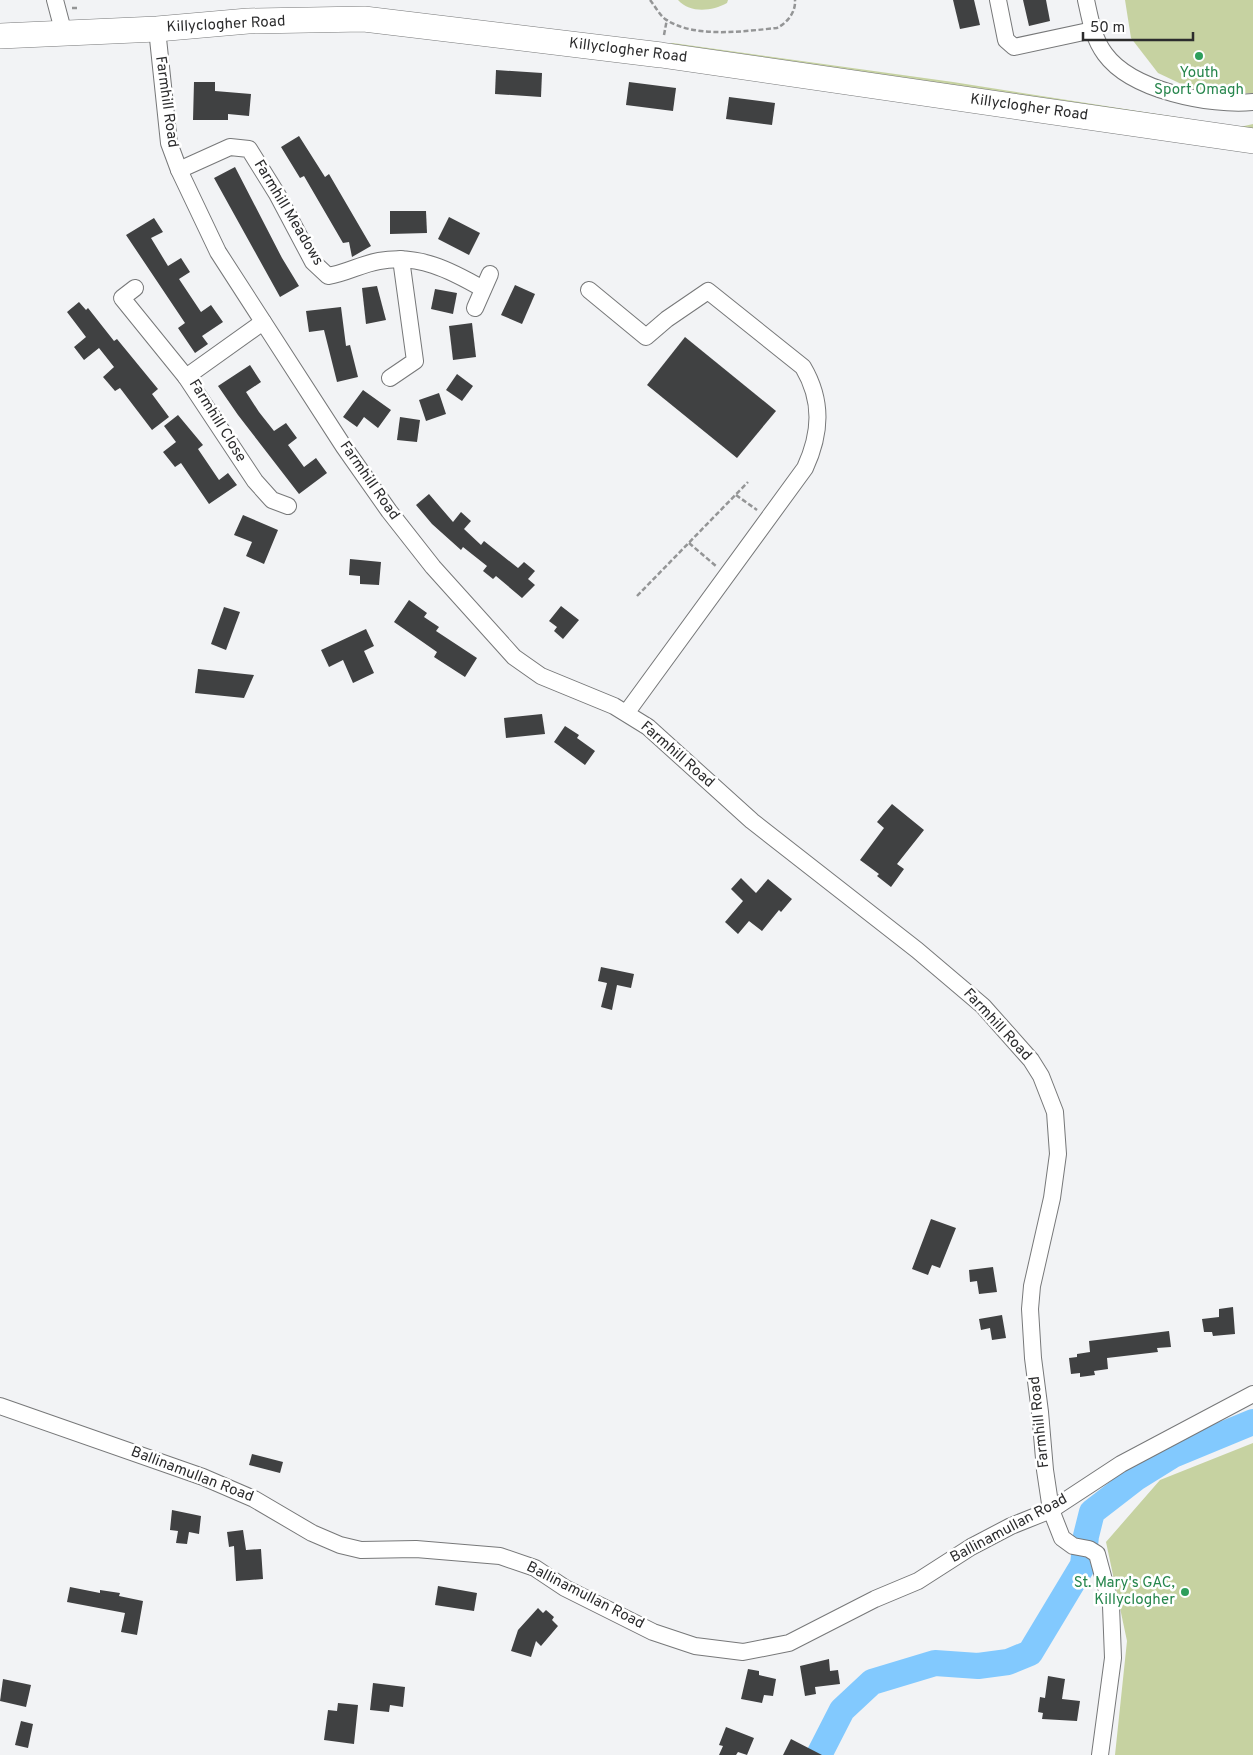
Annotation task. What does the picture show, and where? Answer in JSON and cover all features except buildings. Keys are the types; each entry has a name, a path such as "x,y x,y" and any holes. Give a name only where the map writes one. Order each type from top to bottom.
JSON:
{"highway":[{"name":"Killyclogher Road","path":"0,36 157,29 248,21 364,19 661,55 1253,141"}],"street":[{"path":"54,0 64,34"},
{"path":"998,0 1006,40 1014,47 1093,30"},
{"path":"1086,0 1093,30 1105,54 1120,69 1139,81 1168,92 1209,100 1253,102"},
{"name":"Farmhill Road","path":"157,29 169,142 179,170 218,252 334,431 389,511 444,579 507,650 541,676 627,712 669,745 752,821 876,917 983,1006 1032,1060 1041,1076 1055,1112 1058,1154 1052,1198 1032,1286 1030,1325 1045,1470 1052,1510 1062,1538 1096,1554 1111,1606 1112,1658 1100,1755"},
{"name":"Farmhill Meadows","path":"179,170 230,147 249,149 277,194 313,262 328,276 346,274 377,261 416,260 487,281 475,308"},
{"path":"390,378 415,362 401,259"},
{"path":"135,288 122,298 186,377"},
{"path":"588,290 646,337 667,319 708,292 803,367 813,384 818,411 812,451 805,468 627,712"},
{"name":"Farmhill Close","path":"263,322 186,377 255,481 272,500 288,506"},
{"name":"Ballinamullan Road","path":"0,1406 203,1477 254,1499 312,1533 340,1545 361,1550 416,1549 500,1556 535,1568 565,1588 654,1632 695,1646 743,1652 789,1643 875,1599 918,1581 971,1547 1011,1526 1052,1510 1121,1464 1253,1394"}],"path":[{"path":"650,0 664,18 675,24 712,32 777,28 784,24 792,14 795,0"},
{"path":"636,596 748,482"},
{"path":"736,495 768,518"},
{"path":"688,543 727,574"}],"green space":[{"path":"678,0 728,0 727,3 721,6 702,10 689,8"},
{"name":"Youth Sport Omagh","path":"1125,0 1253,0 1253,93 1229,94 1194,90 1158,73 1131,38"},
{"path":"673,43 953,82 1240,127 1253,124 1253,133 669,44"},
{"name":"St. Mary's GAC, Killyclogher","path":"1253,1443 1253,1755 1115,1755 1127,1641 1106,1542 1160,1480"}],"waterway":[{"path":"819,1755 842,1710 872,1682 935,1663 978,1666 1008,1662 1030,1653 1083,1565 1086,1536 1092,1512 1136,1478 1173,1455 1253,1422"}],"place":[{"name":"Youth Sport Omagh","path":"1199,56"},
{"name":"St. Mary's GAC, Killyclogher","path":"1185,1592"}]}
